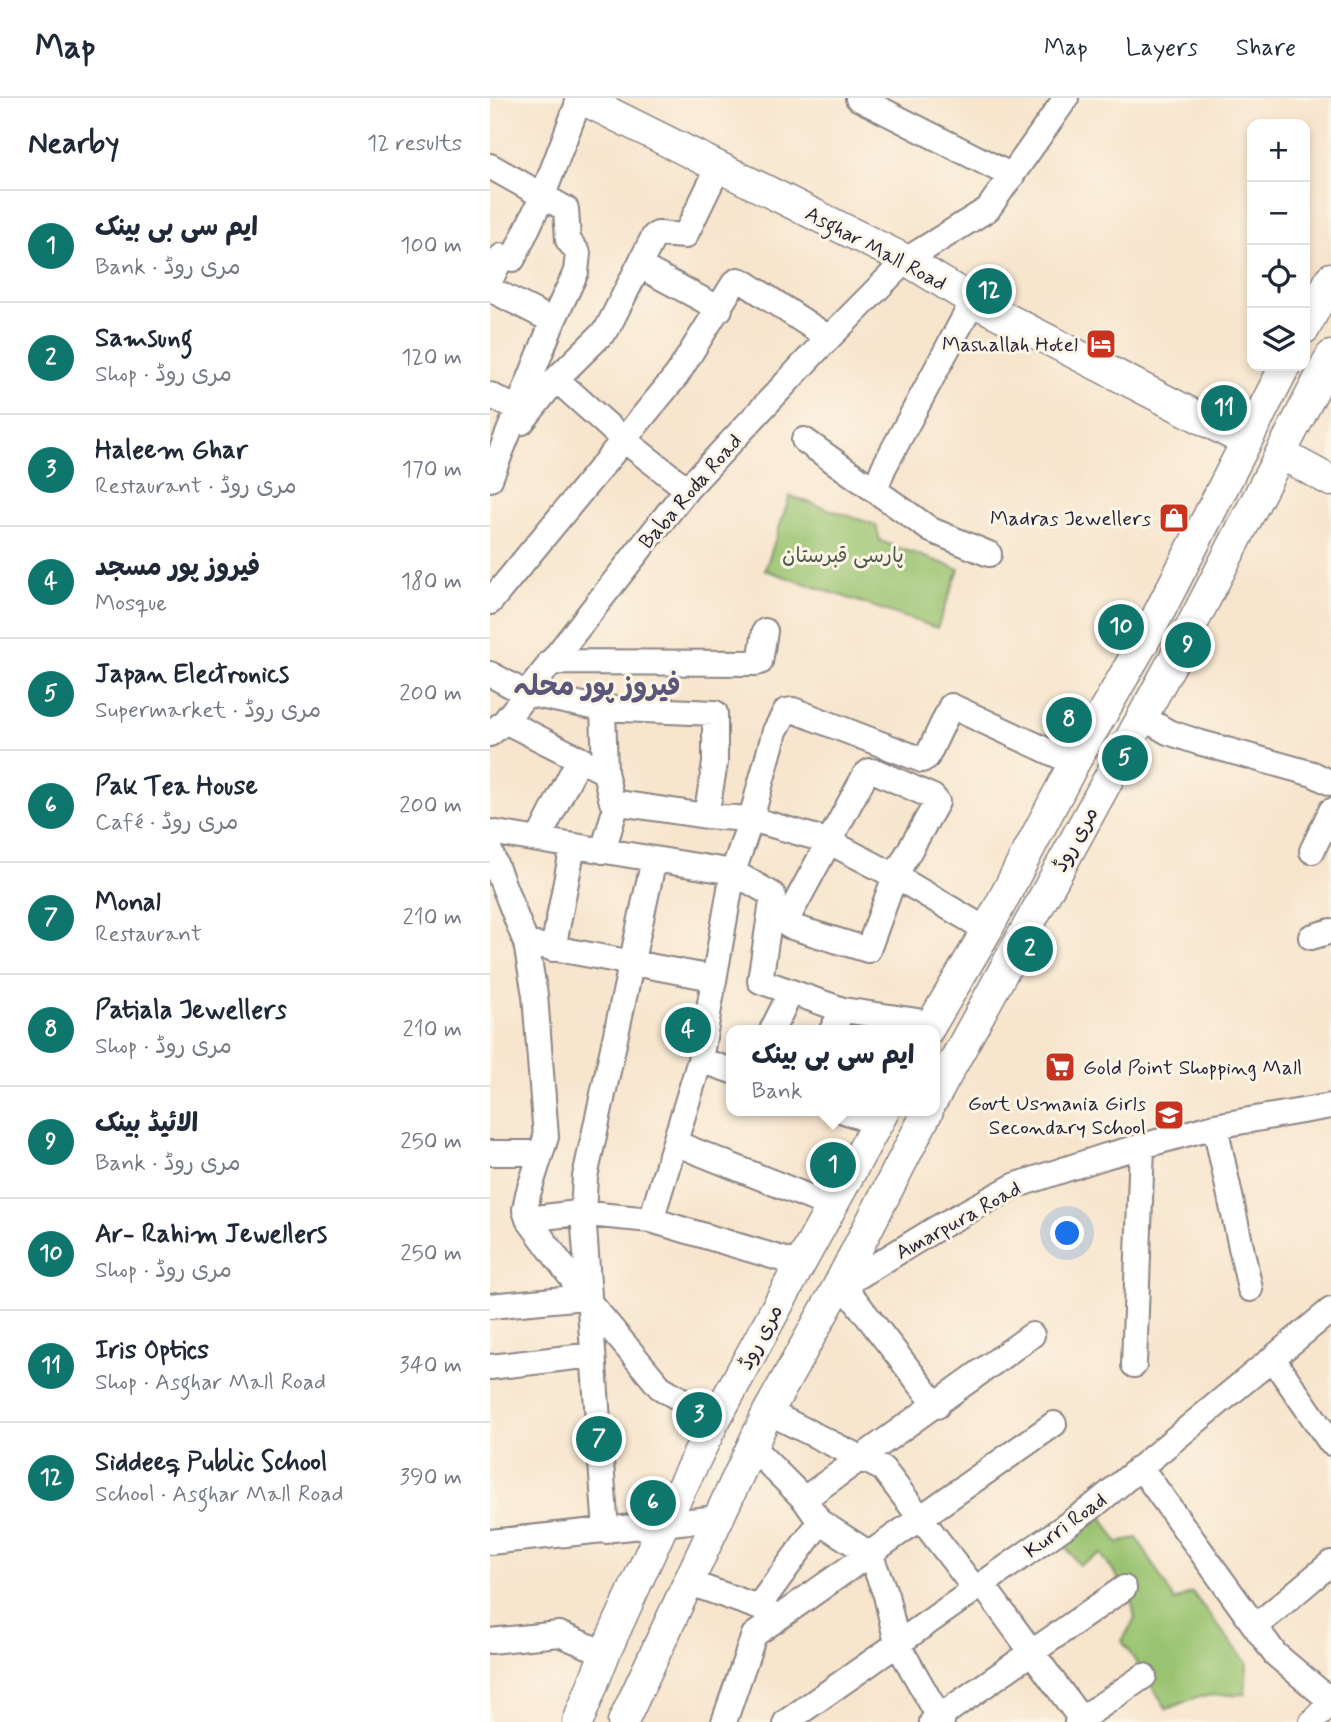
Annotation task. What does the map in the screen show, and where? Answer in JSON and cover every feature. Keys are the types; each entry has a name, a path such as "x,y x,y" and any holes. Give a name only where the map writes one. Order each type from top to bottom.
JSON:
{"main road":[{"name":"Asghar Mall Road","path":"580,98 906,261 973,301 1245,441"},
{"path":"1310,318 1331,278"},
{"name":"مری روڈ","path":"940,1087 1142,717 1331,356"},
{"name":"مری روڈ","path":"931,1025 987,930 1074,763 1148,634 1282,371"},
{"path":"1281,454 1331,481"},
{"name":"مری روڈ","path":"623,1722 751,1446 840,1288 926,1116"},
{"name":"مری روڈ","path":"578,1722 605,1653 663,1525 715,1420 881,1117"}],"street":[{"path":"490,281 502,256 513,259 543,195 580,98"},
{"path":"858,98 1012,176"},
{"name":"Baba Roda Road","path":"497,728 687,489 829,338 906,261 988,209 1066,98"},
{"path":"490,166 566,209 568,240 578,253 576,272 553,321 490,479"},
{"path":"502,447 556,379 607,329 654,236 684,236 718,168"},
{"path":"640,267 720,309"},
{"path":"490,603 677,375 734,283 738,280 744,282 829,338"},
{"path":"490,289 553,321"},
{"path":"875,489 884,467 973,301"},
{"path":"556,379 624,440 687,489"},
{"path":"490,395 519,410"},
{"path":"804,440 931,530 989,554"},
{"path":"550,662 756,663 760,662 765,631"},
{"path":"490,674 525,693 603,708 715,713 715,763 706,816"},
{"path":"651,1220 700,1060 733,872 751,819 775,731 786,711 789,709 922,760 927,757 951,706 1074,763"},
{"path":"603,708 605,772 612,802 706,816 751,819 828,841 895,876 987,930"},
{"path":"1142,717 1168,732 1313,774 1331,783"},
{"path":"497,728 579,759 605,772"},
{"path":"538,840 579,759"},
{"path":"870,771 933,797 937,802 895,876 868,950 785,923 828,841 865,775 870,771"},
{"path":"603,851 617,803"},
{"path":"1312,851 1331,811"},
{"path":"490,832 733,872 773,895 760,981 790,992 838,1020 904,1025"},
{"path":"553,949 573,846"},
{"path":"490,851 526,943 535,995 547,1137 528,1194 525,1210 528,1219 587,1300 660,1387 715,1420"},
{"path":"606,1531 587,1300 583,1213 585,1177 654,859"},
{"path":"526,943 713,978"},
{"path":"774,1025 790,992"},
{"path":"700,1060 726,1069"},
{"name":"Amarpura Road","path":"840,1288 937,1228 1014,1186 1214,1126 1331,1106"},
{"path":"1214,1126 1250,1289"},
{"path":"674,1143 831,1206"},
{"path":"1134,1365 1142,1146"},
{"path":"490,1153 541,1153"},
{"path":"528,1219 583,1213 651,1220 799,1264"},
{"path":"840,1288 937,1406"},
{"path":"490,1303 587,1300"},
{"name":"Kurri Road","path":"786,1722 1091,1508 1331,1310"},
{"path":"804,1499 937,1406 1032,1335"},
{"path":"490,1367 593,1355"},
{"path":"1273,1359 1331,1443"},
{"path":"768,1412 883,1469 1031,1653 1080,1721 1144,1676"},
{"path":"687,1582 768,1612 870,1554 1054,1424"},
{"path":"751,1446 804,1499 820,1522 870,1554 886,1595 897,1643 938,1720 1124,1588"},
{"path":"1141,1468 1275,1654 1331,1701 1312,1722"},
{"path":"490,1542 718,1518"},
{"path":"724,1722 754,1634 820,1522"},
{"path":"1256,1626 1331,1563"},
{"path":"490,1641 559,1634 605,1653"}],"green space":[{"name":"پارسی قبرستان","path":"790,496 876,525 880,541 959,569 937,628 765,570"},
{"path":"1100,1513 1118,1543 1137,1538 1175,1601 1192,1592 1247,1663 1245,1694 1199,1696 1167,1709 1122,1641 1135,1619 1131,1597 1101,1554 1079,1565 1061,1540"}],"place":[{"name":"Siddeeq Public School","path":"989,291"},
{"name":"Mashallah Hotel","path":"1101,344"},
{"name":"Iris Optics","path":"1224,408"},
{"name":"Madras Jewellers","path":"1174,518"},
{"name":"Ar- Rahim Jewellers","path":"1121,627"},
{"name":"الائیڈ بینک","path":"1188,645"},
{"name":"Patiala Jewellers","path":"1069,720"},
{"name":"Japan Electronics","path":"1125,758"},
{"name":"Samsung","path":"1030,949"},
{"name":"فیروز پور مسجد","path":"688,1030"},
{"name":"Gold Point Shopping Mall","path":"1060,1067"},
{"name":"Govt Usmania Girls Secondary School","path":"1169,1115"},
{"name":"ایم سی بی بینک","path":"833,1165"},
{"name":"Haleem Ghar","path":"699,1415"},
{"name":"Monal","path":"599,1439"},
{"name":"Pak Tea House","path":"653,1503"}],"district":[{"name":"فیروز پور محلہ","path":"597,685"}]}
